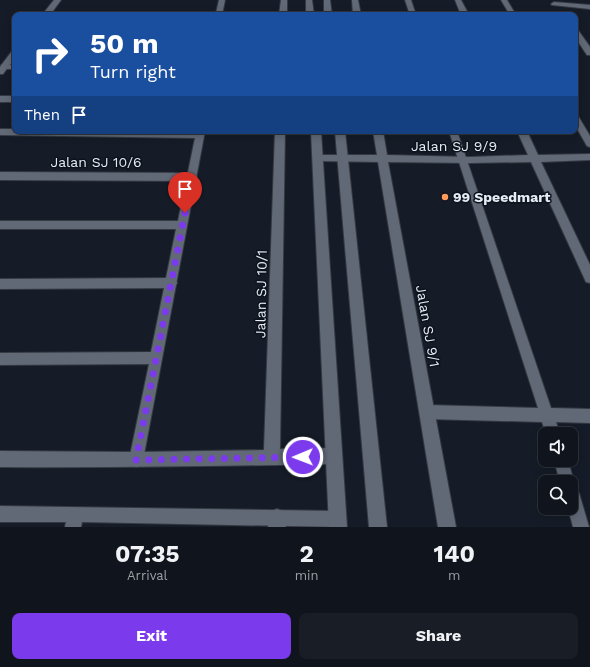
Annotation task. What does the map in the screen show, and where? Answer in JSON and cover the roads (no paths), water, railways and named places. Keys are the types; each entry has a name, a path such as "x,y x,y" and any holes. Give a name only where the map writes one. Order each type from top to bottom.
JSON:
{"street":[{"path":"48,12 58,0"},
{"path":"283,12 284,0"},
{"path":"309,0 310,12"},
{"path":"327,0 328,12"},
{"path":"355,0 357,12"},
{"path":"458,0 464,12"},
{"path":"553,2 590,8"},
{"path":"553,2 561,12"},
{"path":"578,36 590,53"},
{"path":"2,70 12,57"},
{"path":"0,99 12,99"},
{"name":"Jalan SJ 10/1","path":"272,458 280,134"},
{"path":"316,134 338,523"},
{"path":"340,134 378,527"},
{"name":"Jalan SJ 9/1","path":"379,134 447,527"},
{"path":"523,134 590,278"},
{"name":"Jalan SJ 9/9","path":"318,158 463,160 590,157"},
{"name":"Jalan SJ 10/6","path":"0,176 192,177"},
{"path":"0,284 172,283"},
{"path":"0,459 136,460 334,456"}],"lane":[{"path":"220,12 222,0"},
{"path":"408,0 412,12"},
{"path":"504,0 511,12"},
{"path":"2,70 12,68"},
{"path":"578,123 590,144"},
{"path":"0,132 12,132"},
{"path":"136,460 172,283 200,134"},
{"path":"454,134 550,427"},
{"path":"0,225 183,225"},
{"path":"0,359 156,358"},
{"path":"427,412 590,416"},
{"path":"0,514 74,520 338,523"},
{"path":"577,515 581,527"}],"place":[{"name":"99 Speedmart","path":"445,197"}]}
